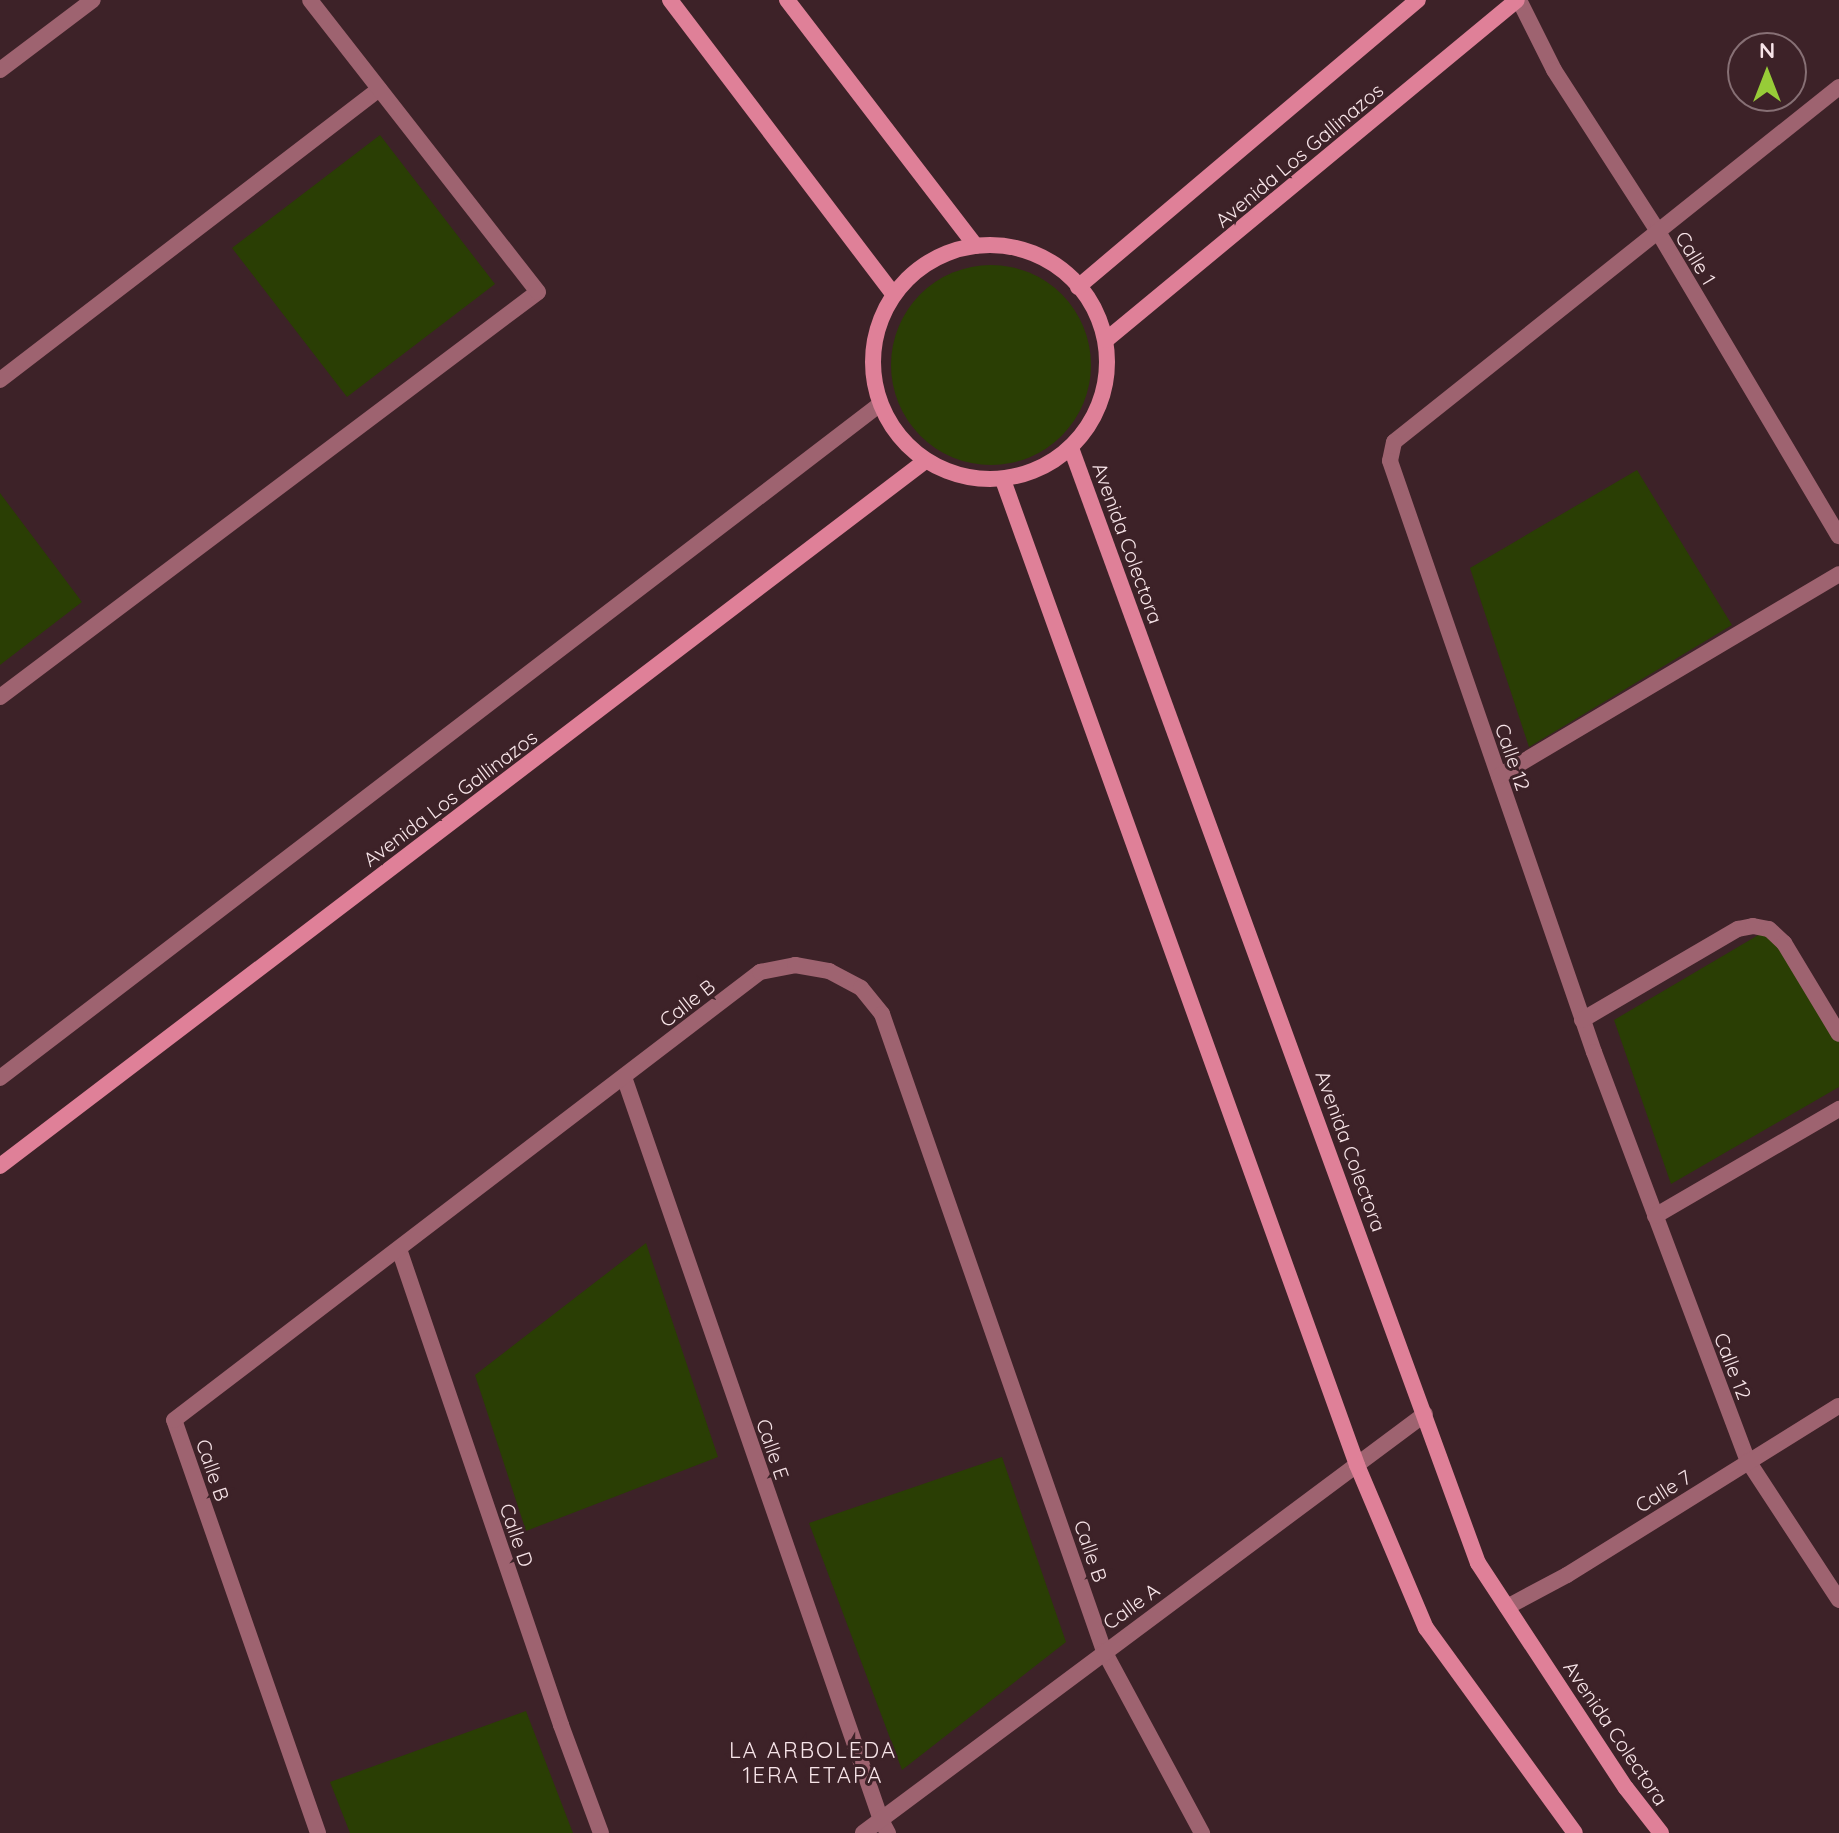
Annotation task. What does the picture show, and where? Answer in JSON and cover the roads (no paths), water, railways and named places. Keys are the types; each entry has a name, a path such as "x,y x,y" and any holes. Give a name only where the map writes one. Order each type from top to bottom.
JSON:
{"street":[{"path":"0,70 93,0"},
{"path":"0,697 538,292 310,0"},
{"path":"670,0 893,294"},
{"path":"787,0 976,246"},
{"name":"Avenida Los Gallinazos","path":"1078,287 1418,0"},
{"name":"Avenida Los Gallinazos","path":"1106,340 1518,0"},
{"name":"Calle 1","path":"1518,0 1554,70 1657,230 1839,536"},
{"name":"Calle 12","path":"1839,87 1394,442 1390,461 1582,1020 1748,1461 1839,1600"},
{"path":"0,380 379,89"},
{"path":"997,244 1033,253 1067,274 1092,303 1106,340 1107,379 1095,416 1071,448 1039,470 1003,480 962,478 925,461 897,437 879,405 872,369 875,330 893,294 921,267 956,250 976,246 997,244"},
{"path":"0,1078 879,405"},
{"name":"Avenida Colectora","path":"1071,448 1478,1563 1626,1788 1661,1833"},
{"name":"Avenida Los Gallinazos","path":"0,1166 925,461"},
{"path":"1003,480 1357,1465 1426,1628 1575,1833"},
{"path":"1499,776 1839,574"},
{"path":"1582,1020 1738,929 1753,926 1769,929 1784,943 1839,1034"},
{"name":"Calle B","path":"318,1833 174,1420 760,972 795,965 829,971 861,988 882,1014 1104,1651 1202,1833"},
{"name":"Calle E","path":"624,1077 884,1826"},
{"path":"1655,1216 1839,1109"},
{"name":"Calle D","path":"399,1249 561,1725 601,1833"},
{"name":"Calle 7","path":"1507,1607 1567,1575 1839,1406"},
{"name":"Calle A","path":"863,1833 884,1826 1104,1651 1425,1414"}],"district":[{"name":"LA ARBOLEDA 1ERA ETAPA","path":"813,1762"}]}
